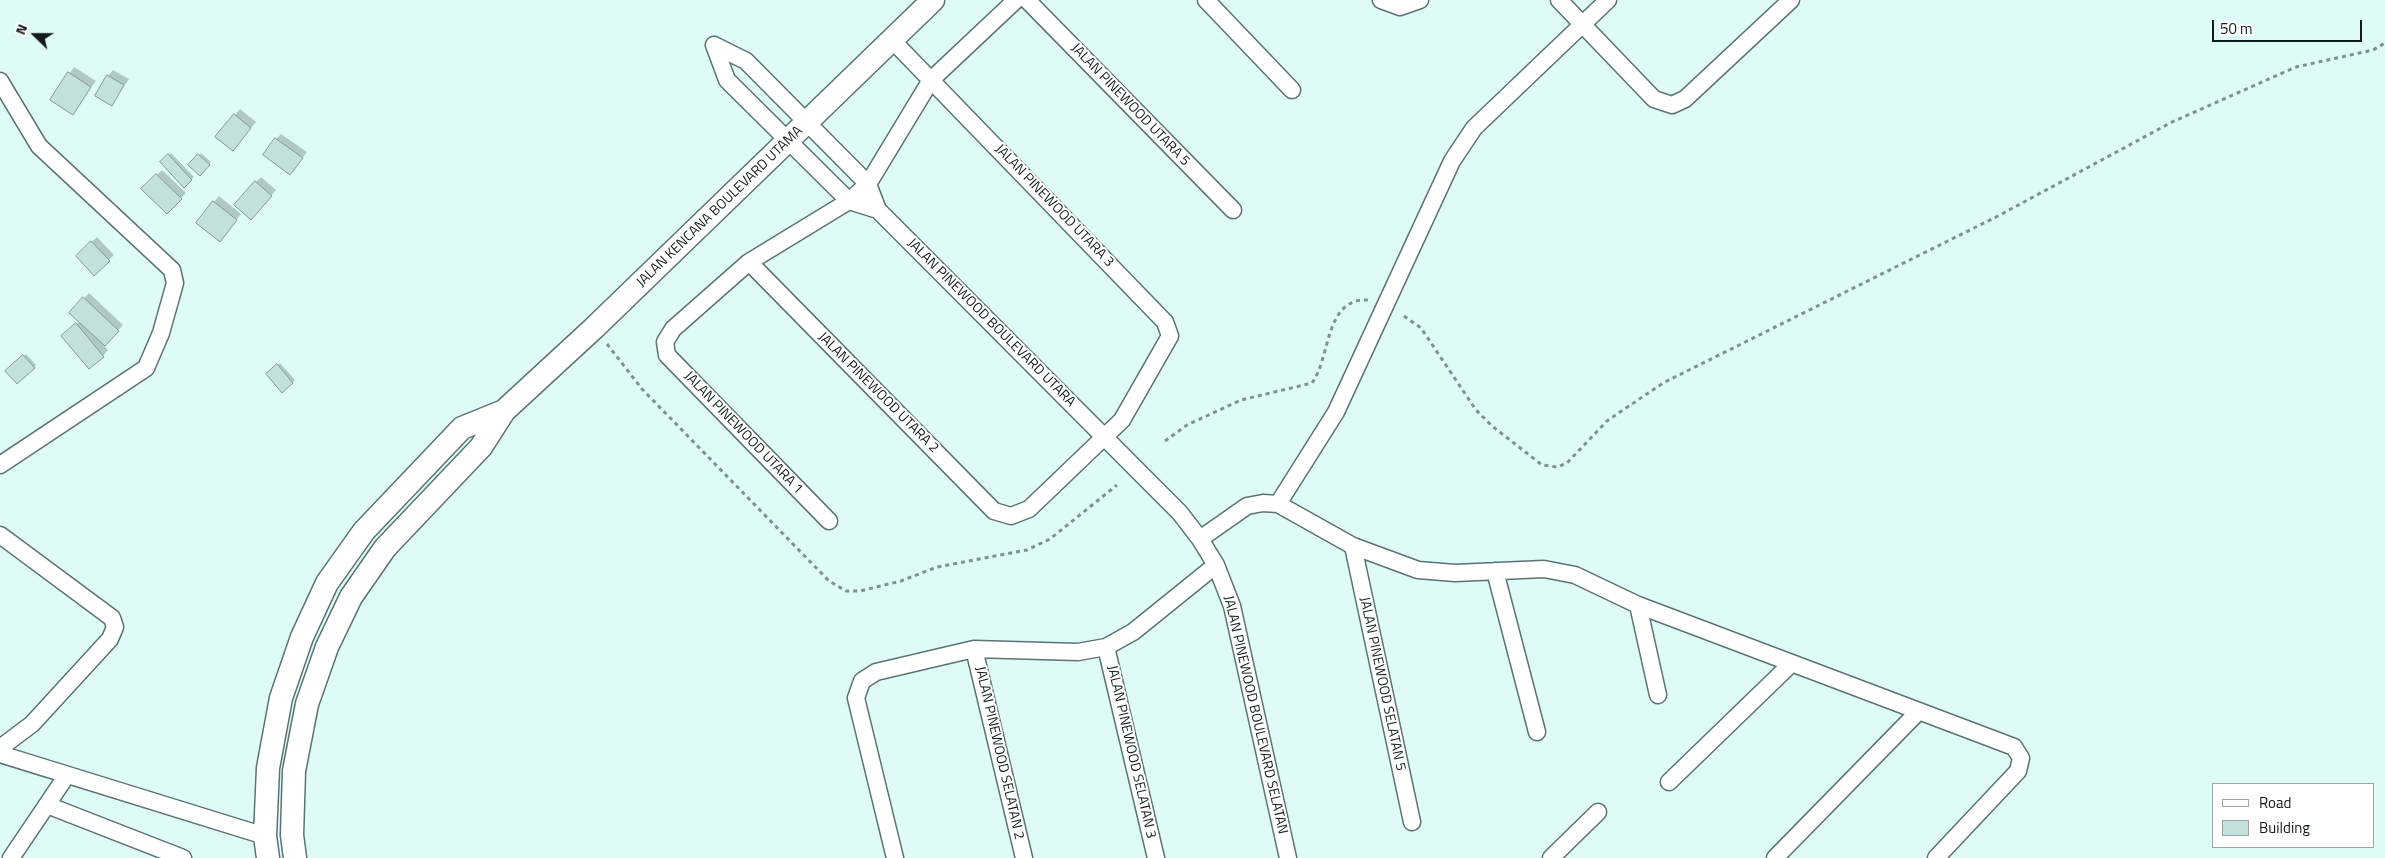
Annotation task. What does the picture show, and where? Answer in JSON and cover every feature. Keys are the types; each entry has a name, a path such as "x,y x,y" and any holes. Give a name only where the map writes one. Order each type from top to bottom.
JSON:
{"street":[{"name":"JALAN KENCANA BOULEVARD UTAMA","path":"295,858 292,834 294,771 307,704 327,647 351,597 385,548 481,447 504,411 808,124 933,0"},
{"path":"749,262 849,201 868,184 932,80 1016,0"},
{"name":"JALAN PINEWOOD UTARA 5","path":"1027,0 1233,210"},
{"path":"1206,0 1292,90"},
{"path":"1381,0 1400,7 1420,0"},
{"path":"1559,0 1654,99 1672,104 1685,99 1791,0"},
{"path":"1278,504 1336,412 1452,161 1474,128 1608,0"},
{"name":"JALAN PINEWOOD UTARA 3","path":"892,40 1165,322 1170,336 1122,420 1104,437"},
{"name":"JALAN PINEWOOD BOULEVARD UTARA","path":"878,210 849,201 727,80 714,45 746,61 868,184 878,210 1104,437"},
{"path":"0,81 39,146 172,270 175,283 161,333 146,368 0,465"},
{"name":"JALAN PINEWOOD UTARA 1","path":"749,262 674,329 665,342 667,356 829,521"},
{"name":"JALAN PINEWOOD UTARA 2","path":"749,262 994,511 1011,516 1029,509 1104,437"},
{"name":"JALAN KENCANA BOULEVARD UTAMA","path":"268,858 265,836 268,768 281,698 302,637 328,583 364,530 462,428 504,411"},
{"name":"JALAN PINEWOOD BOULEVARD SELATAN","path":"1104,437 1180,513 1200,539 1216,565 1232,606 1288,858"},
{"path":"1200,539 1247,506 1263,503 1278,504 1353,546 1418,570 1455,573 1544,569 1575,575 1638,605 2014,747 2021,758 2018,771 1936,858"},
{"path":"0,535 112,618 115,628 110,639 32,724 0,748"},
{"name":"JALAN PINEWOOD SELATAN 5","path":"1353,546 1412,822"},
{"path":"895,858 856,698 862,681 876,672 974,649 1078,652 1106,647 1133,632 1216,565"},
{"path":"1495,571 1537,732"},
{"path":"1638,605 1658,695"},
{"name":"JALAN PINEWOOD SELATAN 3","path":"1106,647 1156,858"},
{"name":"JALAN PINEWOOD SELATAN 2","path":"974,649 1024,858"},
{"path":"1668,782 1792,663"},
{"path":"1775,858 1919,711"},
{"path":"0,754 265,836 292,834"},
{"path":"11,858 67,775"},
{"path":"47,805 183,858"},
{"path":"1551,858 1598,812"}],"path":[{"path":"1404,316 1422,328 1476,410 1492,426 1542,465 1557,467 1567,463 1607,421 1664,383 1998,216 2172,122 2296,67 2373,50 2385,43"},
{"path":"1165,441 1187,425 1241,400 1312,383 1319,374 1334,319 1347,305 1361,300 1370,300"}],"building":[{"path":"68,72 91,87 73,115 50,100"},
{"path":"107,75 124,85 112,106 95,96"},
{"path":"234,114 251,128 233,151 215,137"},
{"path":"275,138 303,158 290,175 263,155"},
{"path":"168,154 192,180 184,188 160,162"},
{"path":"198,154 210,165 200,176 188,165"},
{"path":"156,174 182,199 167,214 141,189"},
{"path":"255,181 272,196 251,220 234,205"},
{"path":"213,201 237,220 220,242 196,223"},
{"path":"91,241 110,261 94,276 76,256"},
{"path":"83,297 119,331 105,346 69,313"},
{"path":"76,323 104,357 89,369 61,336"},
{"path":"23,355 35,368 17,384 5,371"},
{"path":"277,364 293,383 282,393 266,374"}]}
